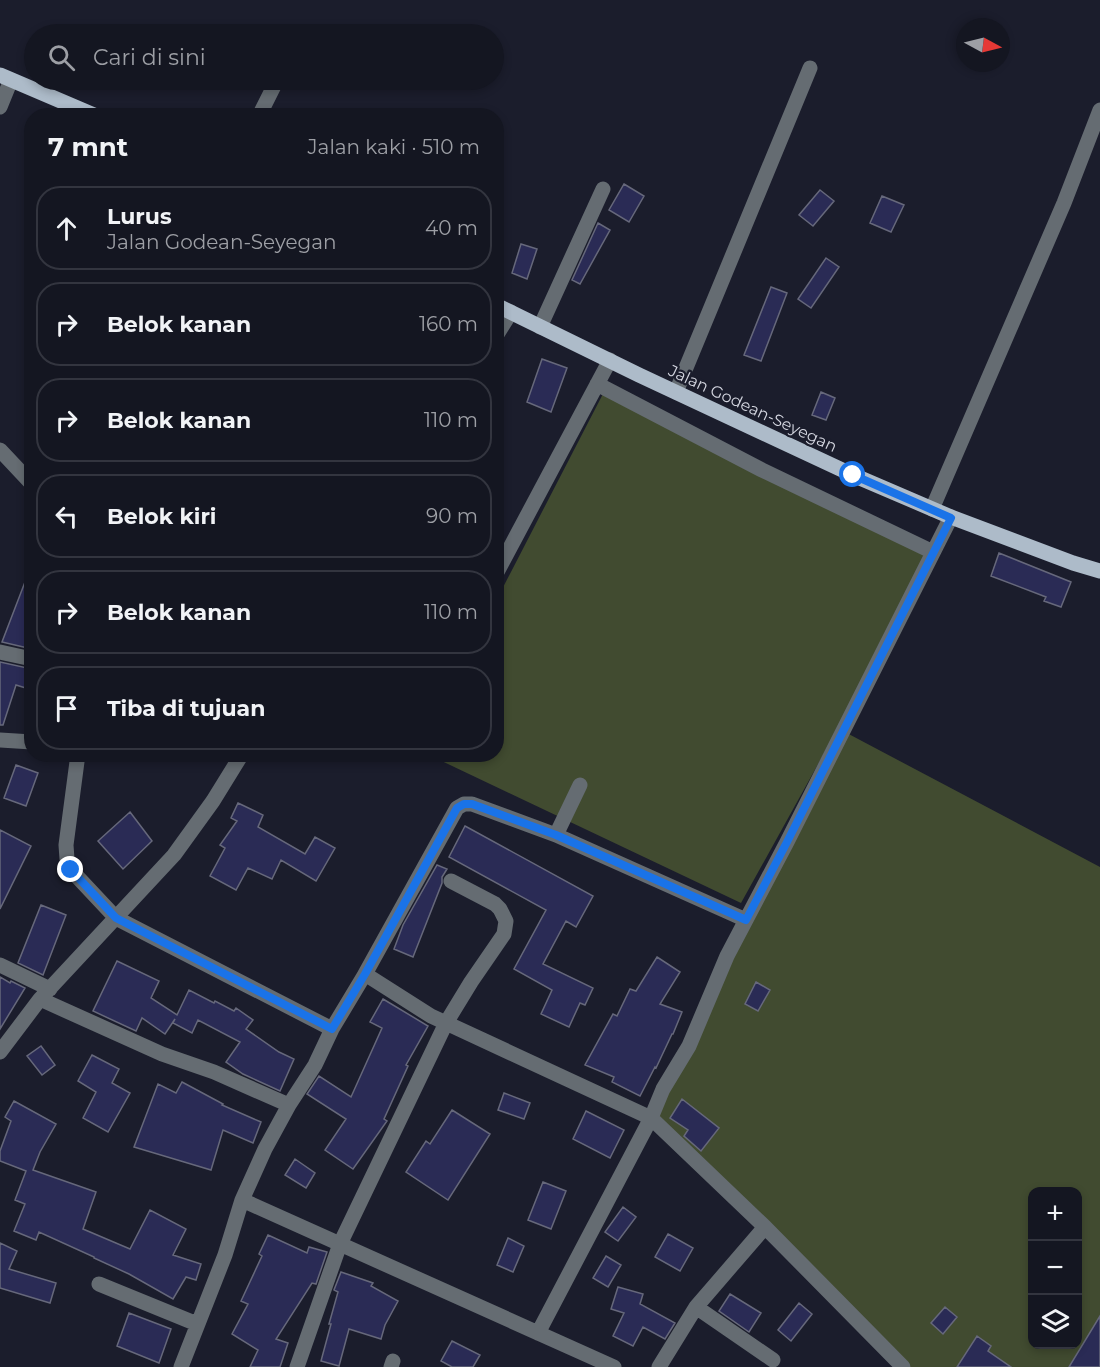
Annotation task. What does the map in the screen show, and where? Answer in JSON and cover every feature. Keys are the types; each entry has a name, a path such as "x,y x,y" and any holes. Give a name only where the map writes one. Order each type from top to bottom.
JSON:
{"main road":[{"path":"6,78 24,86"},
{"path":"34,90 77,108"},
{"name":"Jalan Godean-Seyegan","path":"504,309 853,475 951,518 1100,571"}],"street":[{"path":"676,392 810,68"},
{"path":"0,107 6,78"},
{"path":"263,108 272,90"},
{"path":"932,509 1064,203 1100,110"},
{"path":"540,327 603,189"},
{"path":"504,559 609,360"},
{"path":"597,384 762,470 933,552"},
{"path":"0,450 24,476"},
{"path":"538,1333 651,1118 663,1089 689,1046 727,956 951,518"},
{"path":"0,652 24,657"},
{"path":"0,740 24,742"},
{"path":"77,762 66,845 68,860 71,870 116,918 332,1029"},
{"path":"0,1052 45,994 174,855 213,801 237,762"},
{"path":"556,835 580,785"},
{"path":"181,1367 225,1255 242,1200 266,1149 289,1104 315,1065 332,1029 457,808 464,804 472,804 556,835 746,920"},
{"path":"297,1367 340,1244 446,1023 504,934 506,921 495,904 451,881"},
{"path":"0,965 45,994 162,1054 214,1072 289,1104"},
{"path":"365,974 431,1016 651,1118 765,1227 903,1367"},
{"path":"242,1200 614,1367"},
{"path":"659,1367 696,1307 765,1227"},
{"path":"99,1284 197,1324"},
{"path":"696,1307 773,1360"}],"green space":[{"path":"606,388 933,552 914,591 741,903 444,762 504,762 504,585"},
{"path":"843,731 1100,867 1100,1367 903,1367 651,1118"}],"building":[{"path":"624,184 644,196 629,222 609,210"},
{"path":"820,190 834,201 813,226 799,215"},
{"path":"882,196 904,205 891,232 870,223"},
{"path":"598,223 610,230 580,284 572,280"},
{"path":"521,244 537,249 527,279 512,273"},
{"path":"826,258 839,267 811,308 798,299"},
{"path":"771,287 787,293 761,361 744,355"},
{"path":"542,359 567,368 551,412 527,402"},
{"path":"821,392 835,398 826,420 812,415"},
{"path":"999,553 1071,582 1061,607 1044,601 1046,597 991,576"},
{"path":"24,585 24,647 2,642"},
{"path":"0,662 24,667 24,688 16,685 3,725 0,725"},
{"path":"16,765 38,773 26,806 4,798"},
{"path":"238,803 263,815 258,827 305,854 315,837 335,848 316,881 281,860 272,879 248,868 236,890 210,876 225,848 220,845 237,821 231,818"},
{"path":"130,812 152,841 123,869 98,841"},
{"path":"465,826 593,896 576,927 566,921 543,964 593,988 585,1005 580,1003 569,1027 541,1014 552,990 514,969 546,910 449,857"},
{"path":"0,830 31,846 0,909"},
{"path":"437,865 447,869 413,957 394,949 403,925"},
{"path":"41,905 66,915 43,975 18,963"},
{"path":"657,957 680,972 660,1004 682,1012 640,1096 612,1082 614,1077 585,1065 613,1014 617,1016 630,989 636,991"},
{"path":"117,961 159,981 151,998 177,1015 189,990 234,1011 236,1008 253,1020 246,1029 279,1052 294,1059 280,1091 243,1074 226,1062 240,1042 198,1020 192,1033 173,1023 175,1019 165,1034 142,1018 136,1031 93,1011"},
{"path":"0,977 25,988 0,1029"},
{"path":"756,982 770,990 758,1011 745,1004"},
{"path":"383,999 428,1026 406,1065 408,1066 384,1119 387,1121 353,1169 325,1150 346,1119 307,1094 319,1076 351,1097 382,1028 370,1022"},
{"path":"41,1046 55,1065 42,1075 27,1056"},
{"path":"92,1055 119,1069 112,1083 130,1093 108,1132 83,1118 96,1092 78,1081"},
{"path":"182,1082 222,1105 261,1122 253,1143 223,1130 211,1170 134,1147 158,1084 176,1093"},
{"path":"504,1093 530,1103 524,1119 498,1110"},
{"path":"682,1099 719,1128 701,1151 684,1136 688,1130 670,1118"},
{"path":"14,1101 56,1124 33,1170 96,1192 83,1229 130,1249 150,1210 186,1229 173,1255 201,1264 196,1280 186,1277 173,1299 129,1274 39,1232 36,1240 14,1231 25,1204 15,1200 26,1171 0,1161 0,1151 11,1121 5,1117"},
{"path":"452,1110 490,1134 448,1200 406,1172 426,1141 430,1144"},
{"path":"586,1111 624,1130 610,1158 573,1139"},
{"path":"295,1159 315,1173 306,1188 285,1175"},
{"path":"543,1182 566,1191 551,1229 528,1220"},
{"path":"623,1207 636,1217 618,1241 605,1232"},
{"path":"668,1234 693,1248 680,1271 655,1257"},
{"path":"268,1235 307,1253 309,1247 327,1252 316,1284 312,1283 276,1339 288,1343 280,1367 250,1367 258,1350 232,1334 248,1304 241,1301 262,1256 259,1254"},
{"path":"508,1238 524,1246 513,1272 497,1265"},
{"path":"0,1243 17,1251 9,1269 56,1283 50,1303 0,1288"},
{"path":"606,1256 621,1265 608,1287 593,1278"},
{"path":"341,1272 373,1283 371,1286 398,1301 385,1325 381,1339 349,1329 339,1366 321,1361 338,1292 334,1290"},
{"path":"618,1287 643,1294 640,1304 675,1323 665,1339 643,1327 633,1346 613,1336 624,1313 611,1309"},
{"path":"730,1294 761,1313 749,1332 719,1311"},
{"path":"799,1303 812,1314 791,1341 778,1330"},
{"path":"945,1307 957,1317 943,1334 931,1323"},
{"path":"129,1313 171,1329 159,1363 117,1346"},
{"path":"1100,1316 1100,1367 1069,1367"},
{"path":"977,1336 991,1346 988,1351 1011,1367 957,1367"},
{"path":"452,1341 480,1355 473,1367 452,1367 441,1361"}],"route":[{"path":"71,870 116,918 332,1029 457,808 464,804 472,804 556,835 746,920 951,518 853,475"}]}
